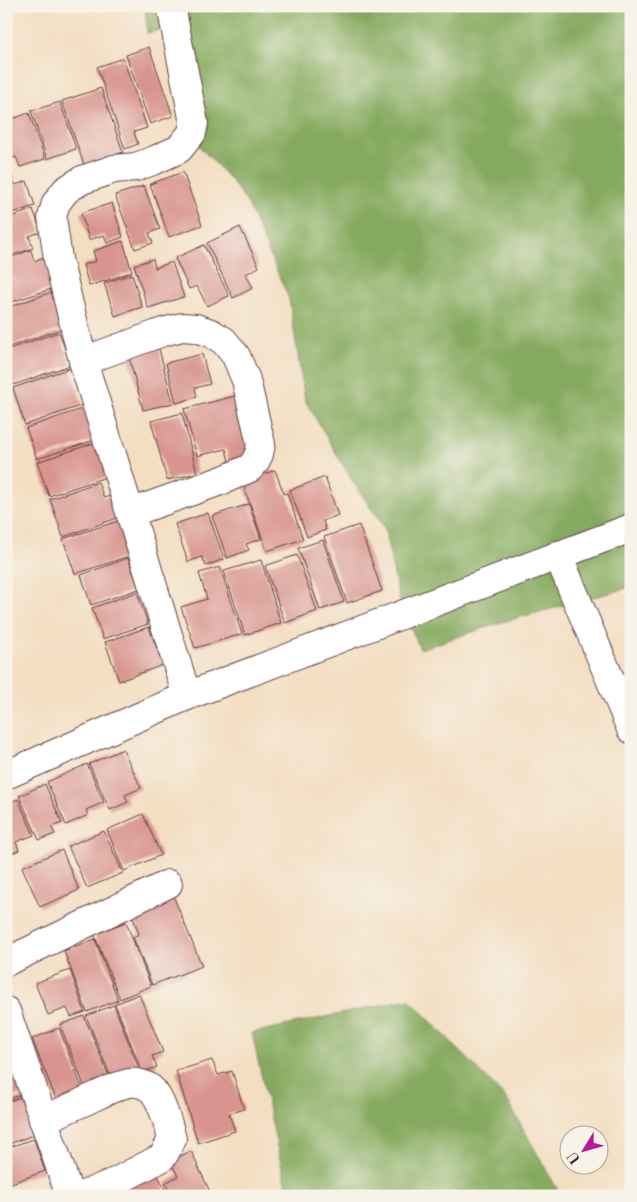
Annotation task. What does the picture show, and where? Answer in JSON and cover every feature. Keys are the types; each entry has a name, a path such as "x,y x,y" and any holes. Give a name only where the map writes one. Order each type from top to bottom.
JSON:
{"street":[{"path":"172,6 194,123 192,133 179,149 155,160 136,167 114,169 82,180 66,190 56,203 52,217 58,259 83,361 187,696"},
{"path":"83,361 163,332 182,327 196,328 212,333 224,341 236,356 246,380 261,444 259,454 250,468 223,480 130,512"},
{"path":"6,775 187,696 631,528"},
{"path":"558,556 631,729"},
{"path":"6,962 168,884"},
{"path":"6,1011 70,1196"},
{"path":"43,1120 128,1083 144,1085 151,1089 157,1097 172,1139 165,1153 146,1166 81,1196"}],"green space":[{"path":"145,6 631,6 631,587 503,622 420,649 400,603 384,527 353,482 305,400 289,299 248,204 229,178 199,146 202,78 186,25 147,33"},
{"path":"409,999 506,1098 561,1196 288,1196 252,1033"}],"building":[{"path":"149,47 173,116 150,124 126,55"},
{"path":"123,58 147,128 134,132 138,144 125,149 97,67"},
{"path":"101,88 123,152 84,165 62,101"},
{"path":"60,102 76,149 47,159 31,111"},
{"path":"29,113 45,159 20,167 16,157 6,160 6,121"},
{"path":"6,166 9,166 15,185 27,181 35,206 6,215"},
{"path":"183,172 202,225 169,237 150,184"},
{"path":"144,186 160,229 149,233 153,243 135,249 115,195"},
{"path":"112,203 123,237 107,243 104,235 89,240 81,213"},
{"path":"33,209 41,232 29,236 33,248 6,257 6,219"},
{"path":"240,227 259,267 246,274 253,288 233,298 207,243"},
{"path":"123,241 132,272 89,286 83,265 96,261 93,251"},
{"path":"204,245 229,296 207,306 197,286 189,289 175,258"},
{"path":"31,250 34,261 44,257 54,288 6,304 6,259"},
{"path":"153,259 155,268 172,262 184,297 148,308 134,265"},
{"path":"132,274 142,307 115,316 104,283"},
{"path":"55,291 67,327 6,348 6,308"},
{"path":"59,332 71,365 13,385 6,367 6,350"},
{"path":"159,349 173,403 143,410 129,357"},
{"path":"202,354 210,384 195,388 197,397 176,403 166,363"},
{"path":"70,368 83,405 25,425 13,388"},
{"path":"235,396 250,456 229,462 226,449 197,456 184,409"},
{"path":"90,406 101,438 37,459 26,428"},
{"path":"182,413 197,473 167,480 151,421"},
{"path":"103,440 115,474 49,496 37,462"},
{"path":"275,470 284,494 287,493 303,539 267,551 242,482"},
{"path":"325,477 338,515 323,521 326,530 307,537 290,490"},
{"path":"98,482 104,498 118,493 126,515 63,537 50,499"},
{"path":"249,504 261,539 246,544 249,550 227,558 212,516"},
{"path":"208,513 224,559 206,566 202,557 188,562 175,524"},
{"path":"127,518 138,553 75,574 63,539"},
{"path":"359,525 382,591 347,603 324,537"},
{"path":"323,540 344,602 320,610 298,548"},
{"path":"297,555 317,611 285,623 265,566"},
{"path":"128,558 139,589 91,605 81,575"},
{"path":"261,560 281,623 245,635 224,571"},
{"path":"220,567 242,634 195,648 181,607 207,599 199,573"},
{"path":"137,592 148,624 103,639 92,608"},
{"path":"149,627 163,665 119,681 105,642"},
{"path":"123,749 141,788 125,795 128,802 110,810 89,764"},
{"path":"87,764 104,802 86,810 88,815 66,825 47,782"},
{"path":"45,784 62,823 51,827 55,834 39,840 19,796"},
{"path":"18,799 34,835 16,842 19,850 6,856 6,804"},
{"path":"143,814 161,855 124,871 107,830"},
{"path":"104,831 123,873 87,888 68,846"},
{"path":"62,850 79,890 40,907 22,867"},
{"path":"172,893 202,966 152,985 133,937 139,934 130,910"},
{"path":"126,922 151,986 120,999 94,934"},
{"path":"95,939 118,1000 87,1012 64,951"},
{"path":"70,970 85,1012 71,1017 67,1008 48,1015 35,983"},
{"path":"139,994 163,1052 152,1056 157,1067 142,1072 115,1004"},
{"path":"114,1005 141,1074 114,1085 86,1016"},
{"path":"84,1016 113,1086 88,1096 60,1025"},
{"path":"59,1028 86,1098 60,1109 32,1039"},
{"path":"212,1060 218,1075 232,1071 244,1109 229,1114 235,1131 198,1143 176,1071"},
{"path":"16,1062 26,1093 6,1100 6,1065"},
{"path":"31,1094 36,1134 6,1145 6,1102"},
{"path":"34,1139 45,1171 6,1185 6,1148"},
{"path":"191,1151 212,1196 171,1196 165,1183 178,1176 170,1161"},
{"path":"156,1171 168,1196 118,1196 116,1190"}]}
